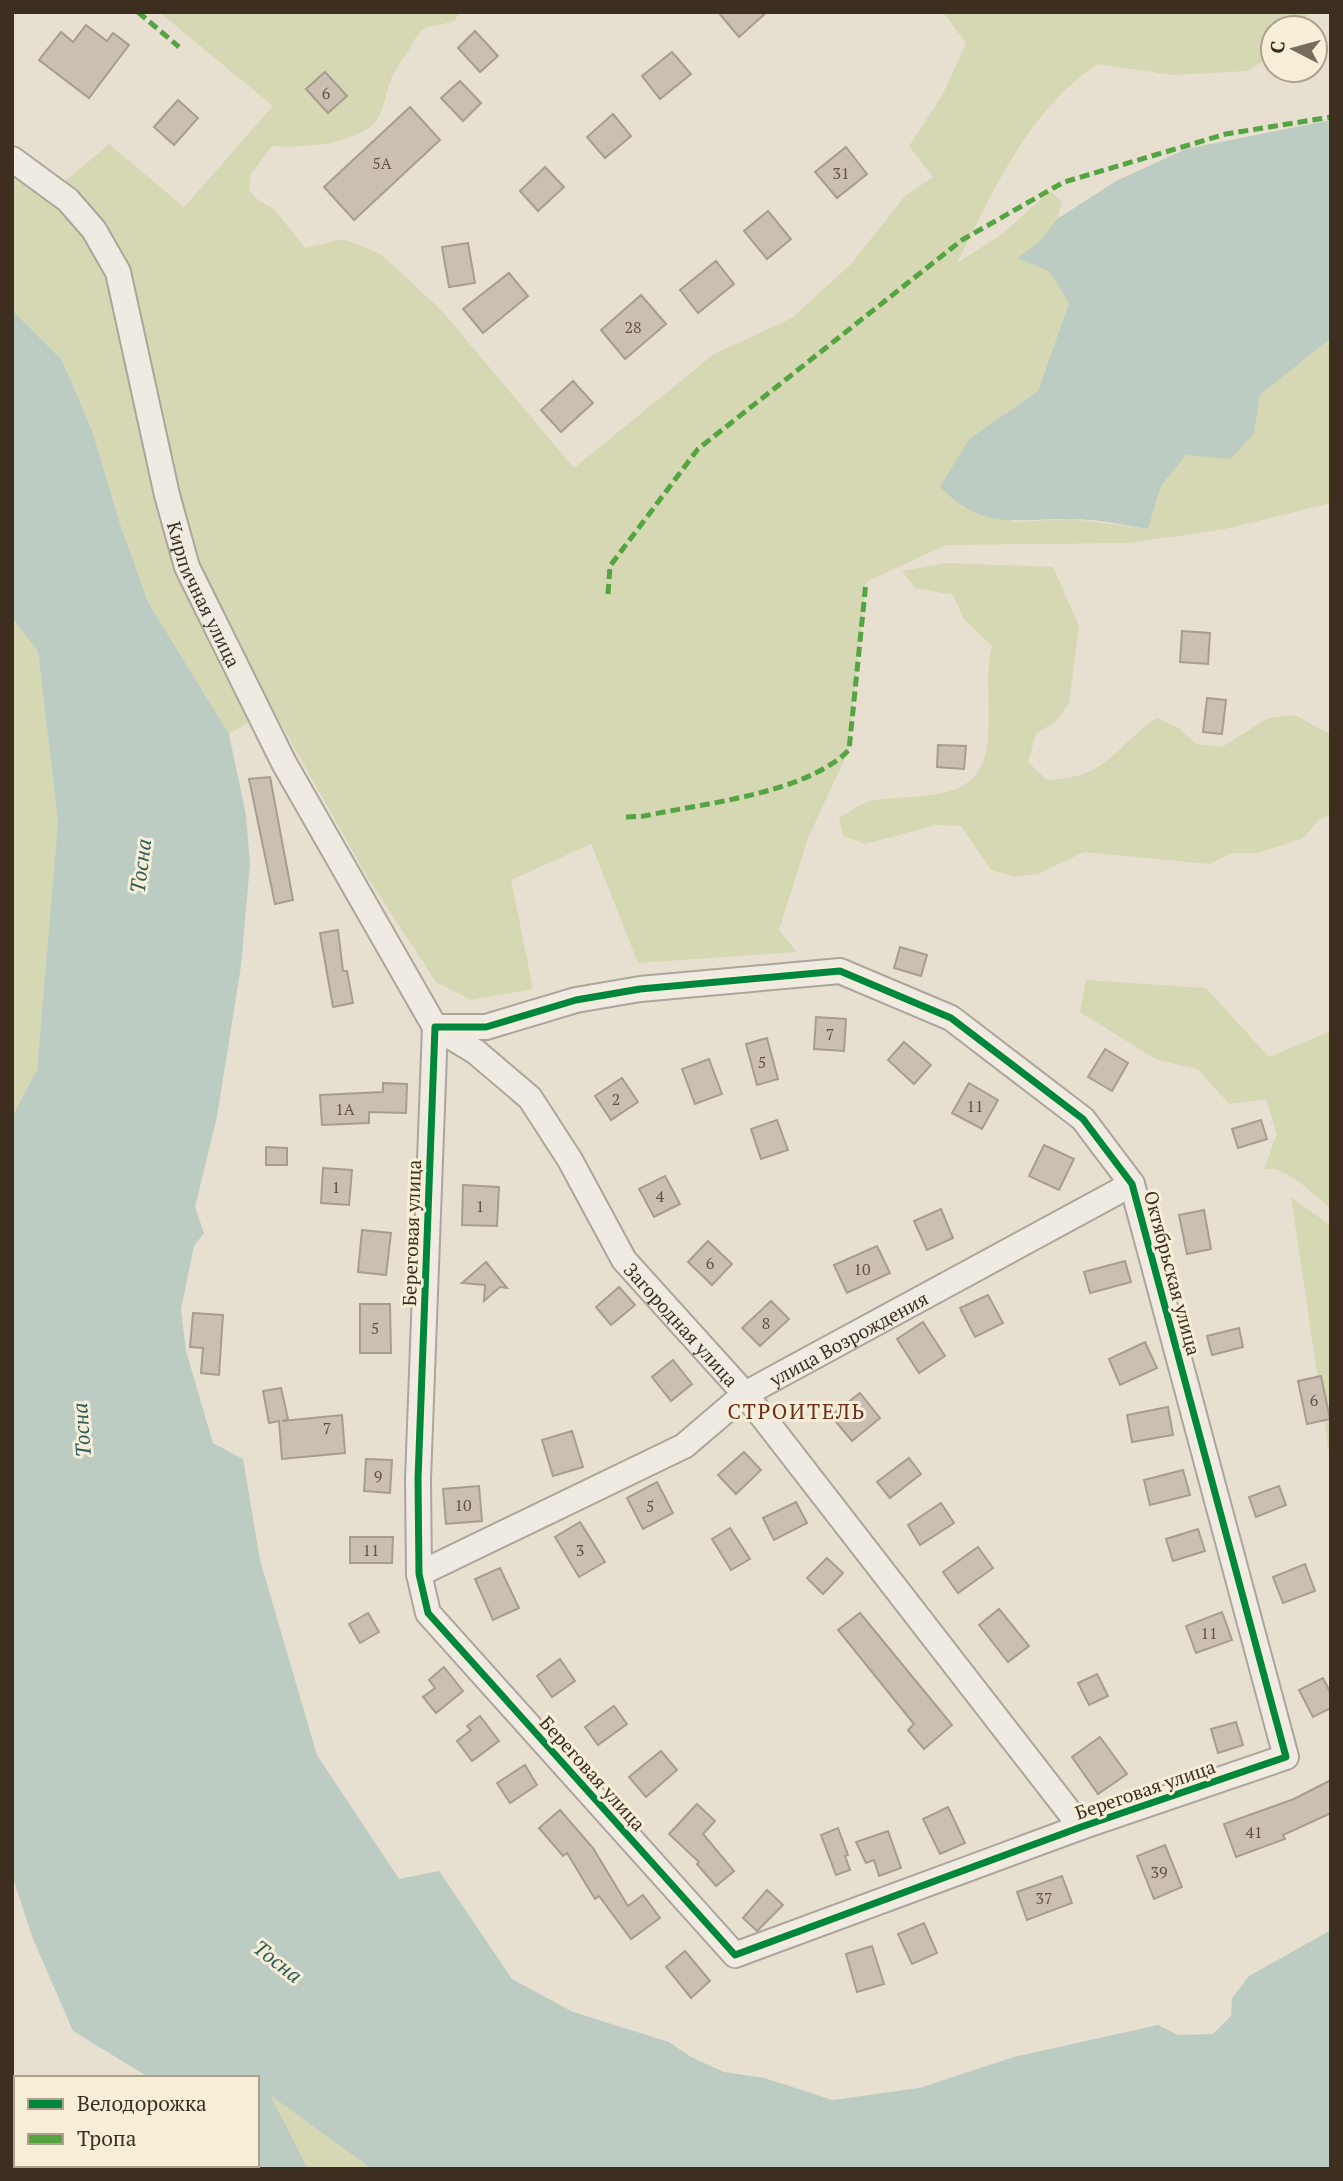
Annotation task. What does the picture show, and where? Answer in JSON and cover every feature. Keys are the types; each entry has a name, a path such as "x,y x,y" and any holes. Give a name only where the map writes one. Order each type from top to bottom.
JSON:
{"street":[{"name":"Кирпичная улица","path":"12,159 68,200 94,230 118,272 167,495 187,567 284,763 435,1027"},
{"name":"Октябрьская улица","path":"435,1027 486,1027 576,1000 640,989 841,971 951,1018 1083,1119 1132,1184 1286,1757"},
{"name":"Загородная улица","path":"435,1027 476,1052 530,1098 570,1160 624,1260 745,1394 1081,1827"},
{"name":"Береговая улица","path":"435,1027 418,1479 419,1574 428,1613 735,1955 1081,1827 1286,1757"},
{"name":"улица Возрождения","path":"419,1574 684,1446 745,1394 1132,1184"}],"green space":[{"path":"159,12 459,12 455,21 424,29 418,35 394,72 380,114 373,124 362,132 332,142 272,146 251,174 249,190 259,201 274,209 305,248 344,239 381,254 442,311 574,468 714,354 792,318 851,264 905,196 933,177 909,146 943,94 966,43 943,12 1310,12 1259,14 1259,64 1248,71 1173,75 1098,64 1073,83 1032,128 999,180 957,263 1002,234 1050,191 1062,202 1057,219 1038,243 1049,271 1069,303 1038,391 969,439 1012,522 1073,519 1148,529 1161,486 1186,455 1254,434 1260,395 1331,338 1331,503 1221,530 1128,543 946,545 866,582 849,750 808,838 779,930 797,952 638,963 591,844 511,880 533,989 471,1000 436,982 366,875 272,708 229,734 148,602 120,524 92,430 62,360 12,310 12,174 46,198 109,144 184,207 273,106"},
{"path":"948,563 1053,567 1079,626 1069,703 1056,721 1036,734 1028,762 1047,780 1084,774 1097,767 1157,718 1179,728 1196,744 1222,747 1268,718 1295,715 1331,735 1331,813 1318,821 1302,839 1257,853 1231,853 1210,864 1084,852 1038,874 1015,877 991,870 961,826 936,825 865,844 843,836 839,818 860,805 884,799 940,794 956,789 970,780 981,767 987,747 992,646 964,619 953,595 915,588 902,571"},
{"path":"12,618 38,651 58,822 37,1070 12,1117"},
{"path":"1086,980 1206,988 1269,1057 1331,1031 1331,1208 1291,1176 1273,1169 1264,1169 1277,1134 1266,1099 1229,1104 1198,1069 1157,1060 1080,1012"},
{"path":"1291,1197 1331,1226 1331,1468"},
{"path":"269,2094 372,2169 308,2169"},
{"path":"12,2123 14,2167 117,2169 12,2169"}],"water":[{"path":"1331,120 1331,338 1260,395 1254,434 1230,459 1186,455 1161,486 1148,529 1081,519 1001,520 972,511 940,487 969,439 1038,391 1069,303 1049,271 1017,258 1038,243 1057,219 1116,181 1186,149"},
{"name":"Тосна","path":"12,310 62,360 92,430 120,524 148,602 229,734 246,815 250,864 241,966 217,1117 195,1207 204,1233 194,1246 181,1309 186,1351 213,1443 243,1459 260,1560 317,1755 399,1879 439,1871 512,1979 573,2012 669,2042 691,2057 724,2072 764,2078 833,2100 919,2088 1014,2057 1158,2025 1178,2035 1213,2034 1231,2016 1232,1998 1249,1976 1331,1930 1331,2169 372,2169 270,2095 308,2169 198,2169 259,2167 259,2076 147,2076 73,2031 33,1939 12,1875 12,1117 37,1070 58,822 38,651 12,618"}],"building":[{"path":"718,12 767,12 739,37"},
{"path":"86,25 107,41 113,33 129,45 89,98 39,60 61,32 73,42"},
{"path":"475,31 498,56 480,72 458,48"},
{"path":"672,52 691,74 660,99 642,76"},
{"path":"325,72 347,96 328,113 306,89"},
{"path":"460,81 481,103 463,121 441,98"},
{"path":"178,100 198,118 174,145 154,127"},
{"path":"410,107 440,140 354,220 324,187"},
{"path":"613,114 631,136 605,158 587,137"},
{"path":"846,147 867,174 837,198 815,172"},
{"path":"545,167 564,187 538,211 520,191"},
{"path":"768,211 791,239 767,259 744,231"},
{"path":"468,243 475,283 449,287 442,247"},
{"path":"716,261 734,284 698,313 680,290"},
{"path":"509,273 528,296 483,333 463,309"},
{"path":"641,295 666,324 625,359 601,330"},
{"path":"573,381 593,403 561,432 541,410"},
{"path":"1182,631 1210,633 1208,664 1180,662"},
{"path":"1207,698 1226,700 1222,734 1203,732"},
{"path":"938,745 966,746 964,769 937,767"},
{"path":"270,777 293,900 275,904 249,779"},
{"path":"338,930 343,971 347,971 353,1003 333,1007 320,933"},
{"path":"900,947 927,955 921,976 894,968"},
{"path":"816,1017 846,1019 844,1051 814,1049"},
{"path":"767,1038 778,1079 757,1085 746,1044"},
{"path":"904,1042 931,1065 914,1084 888,1060"},
{"path":"1105,1049 1128,1063 1112,1091 1088,1077"},
{"path":"709,1059 722,1094 695,1104 682,1069"},
{"path":"622,1078 638,1102 611,1120 595,1096"},
{"path":"383,1083 407,1084 406,1113 369,1112 369,1123 322,1125 320,1095 383,1092"},
{"path":"969,1083 998,1100 982,1129 952,1113"},
{"path":"777,1120 788,1150 761,1159 751,1129"},
{"path":"1261,1120 1267,1139 1238,1148 1232,1129"},
{"path":"1044,1145 1074,1159 1059,1190 1029,1176"},
{"path":"266,1147 287,1148 287,1165 266,1165"},
{"path":"323,1168 352,1170 349,1205 321,1203"},
{"path":"665,1176 680,1204 654,1217 639,1189"},
{"path":"463,1185 499,1187 497,1226 462,1225"},
{"path":"941,1209 953,1238 927,1250 914,1221"},
{"path":"1204,1210 1211,1249 1187,1254 1179,1215"},
{"path":"362,1230 391,1233 386,1275 358,1272"},
{"path":"708,1241 732,1264 712,1285 688,1262"},
{"path":"877,1246 890,1273 847,1293 834,1265"},
{"path":"1125,1261 1131,1282 1090,1293 1084,1272"},
{"path":"486,1262 507,1288 500,1287 484,1301 485,1285 462,1283"},
{"path":"619,1287 635,1305 611,1325 596,1307"},
{"path":"988,1295 1003,1323 975,1337 960,1308"},
{"path":"771,1301 789,1319 760,1346 742,1328"},
{"path":"360,1304 390,1304 391,1353 360,1353"},
{"path":"193,1313 223,1315 219,1375 201,1373 203,1348 190,1347"},
{"path":"923,1322 945,1356 919,1373 897,1339"},
{"path":"1239,1328 1243,1347 1212,1355 1207,1336"},
{"path":"1145,1342 1157,1368 1120,1385 1109,1359"},
{"path":"673,1360 692,1384 671,1401 652,1377"},
{"path":"1321,1376 1330,1419 1307,1424 1298,1381"},
{"path":"281,1388 288,1419 282,1421 342,1415 345,1453 282,1459 279,1421 269,1423 263,1391"},
{"path":"860,1393 880,1418 852,1441 831,1416"},
{"path":"1168,1407 1173,1435 1132,1442 1127,1415"},
{"path":"572,1431 583,1467 553,1476 542,1440"},
{"path":"744,1452 761,1470 736,1494 718,1475"},
{"path":"909,1458 921,1474 890,1498 877,1482"},
{"path":"366,1459 392,1460 390,1493 364,1491"},
{"path":"1183,1470 1190,1495 1150,1505 1144,1480"},
{"path":"657,1482 673,1513 643,1529 627,1498"},
{"path":"479,1486 482,1521 446,1524 443,1489"},
{"path":"1279,1486 1286,1505 1256,1517 1249,1497"},
{"path":"796,1502 807,1523 774,1540 763,1518"},
{"path":"941,1503 954,1523 920,1545 908,1525"},
{"path":"580,1522 605,1562 579,1577 555,1537"},
{"path":"730,1528 750,1559 731,1570 712,1539"},
{"path":"1198,1529 1205,1551 1173,1561 1166,1539"},
{"path":"350,1537 393,1537 392,1563 350,1563"},
{"path":"978,1547 993,1568 958,1593 943,1572"},
{"path":"827,1558 843,1573 823,1594 807,1578"},
{"path":"1305,1564 1315,1591 1283,1603 1273,1577"},
{"path":"500,1568 519,1608 493,1620 475,1579"},
{"path":"999,1609 1029,1646 1008,1662 979,1625"},
{"path":"1222,1612 1232,1640 1196,1653 1186,1626"},
{"path":"368,1613 379,1632 360,1643 349,1624"},
{"path":"860,1613 952,1725 924,1749 908,1730 914,1724 838,1630"},
{"path":"560,1659 575,1681 552,1697 537,1676"},
{"path":"444,1667 463,1691 436,1713 423,1697 435,1688 429,1680"},
{"path":"1097,1674 1108,1696 1089,1705 1078,1683"},
{"path":"1323,1678 1331,1694 1331,1708 1313,1717 1299,1690"},
{"path":"614,1706 627,1724 598,1745 585,1727"},
{"path":"480,1716 499,1741 472,1761 457,1741 471,1730 467,1726"},
{"path":"1236,1722 1243,1745 1218,1753 1211,1729"},
{"path":"1100,1737 1127,1774 1098,1794 1072,1757"},
{"path":"661,1751 677,1770 646,1797 629,1777"},
{"path":"525,1765 537,1785 510,1803 497,1783"},
{"path":"1331,1780 1331,1813 1283,1835 1285,1839 1236,1857 1224,1824 1294,1799"},
{"path":"697,1804 715,1821 703,1834 734,1871 716,1886 697,1864 699,1862 669,1834"},
{"path":"948,1807 965,1843 940,1854 923,1819"},
{"path":"560,1810 593,1848 628,1906 643,1895 660,1918 631,1939 599,1896 595,1899 567,1853 563,1856 539,1828"},
{"path":"838,1828 848,1855 845,1856 850,1870 836,1875 821,1835"},
{"path":"888,1831 901,1868 879,1876 874,1860 866,1863 856,1842"},
{"path":"1165,1845 1182,1887 1154,1899 1137,1856"},
{"path":"1062,1876 1072,1903 1027,1920 1017,1892"},
{"path":"767,1890 783,1905 757,1931 743,1918"},
{"path":"924,1923 937,1953 912,1964 898,1934"},
{"path":"872,1946 884,1984 857,1992 846,1954"},
{"path":"685,1951 710,1981 691,1998 666,1967"}],"marked path":[{"path":"138,12 179,47"},
{"path":"608,594 610,566 698,449 962,240 1064,182 1226,134 1331,117"},
{"path":"626,817 724,801 781,787 830,765 849,750 866,582"}],"cycle path":[{"path":"840,971 951,1018 1083,1119 1132,1184 1286,1757 1081,1827 735,1955 428,1613 419,1574 418,1479 435,1027 486,1027 576,1000 640,989 840,971"}],"district":[{"name":"СТРОИТЕЛЬ","path":"797,1411"}]}
